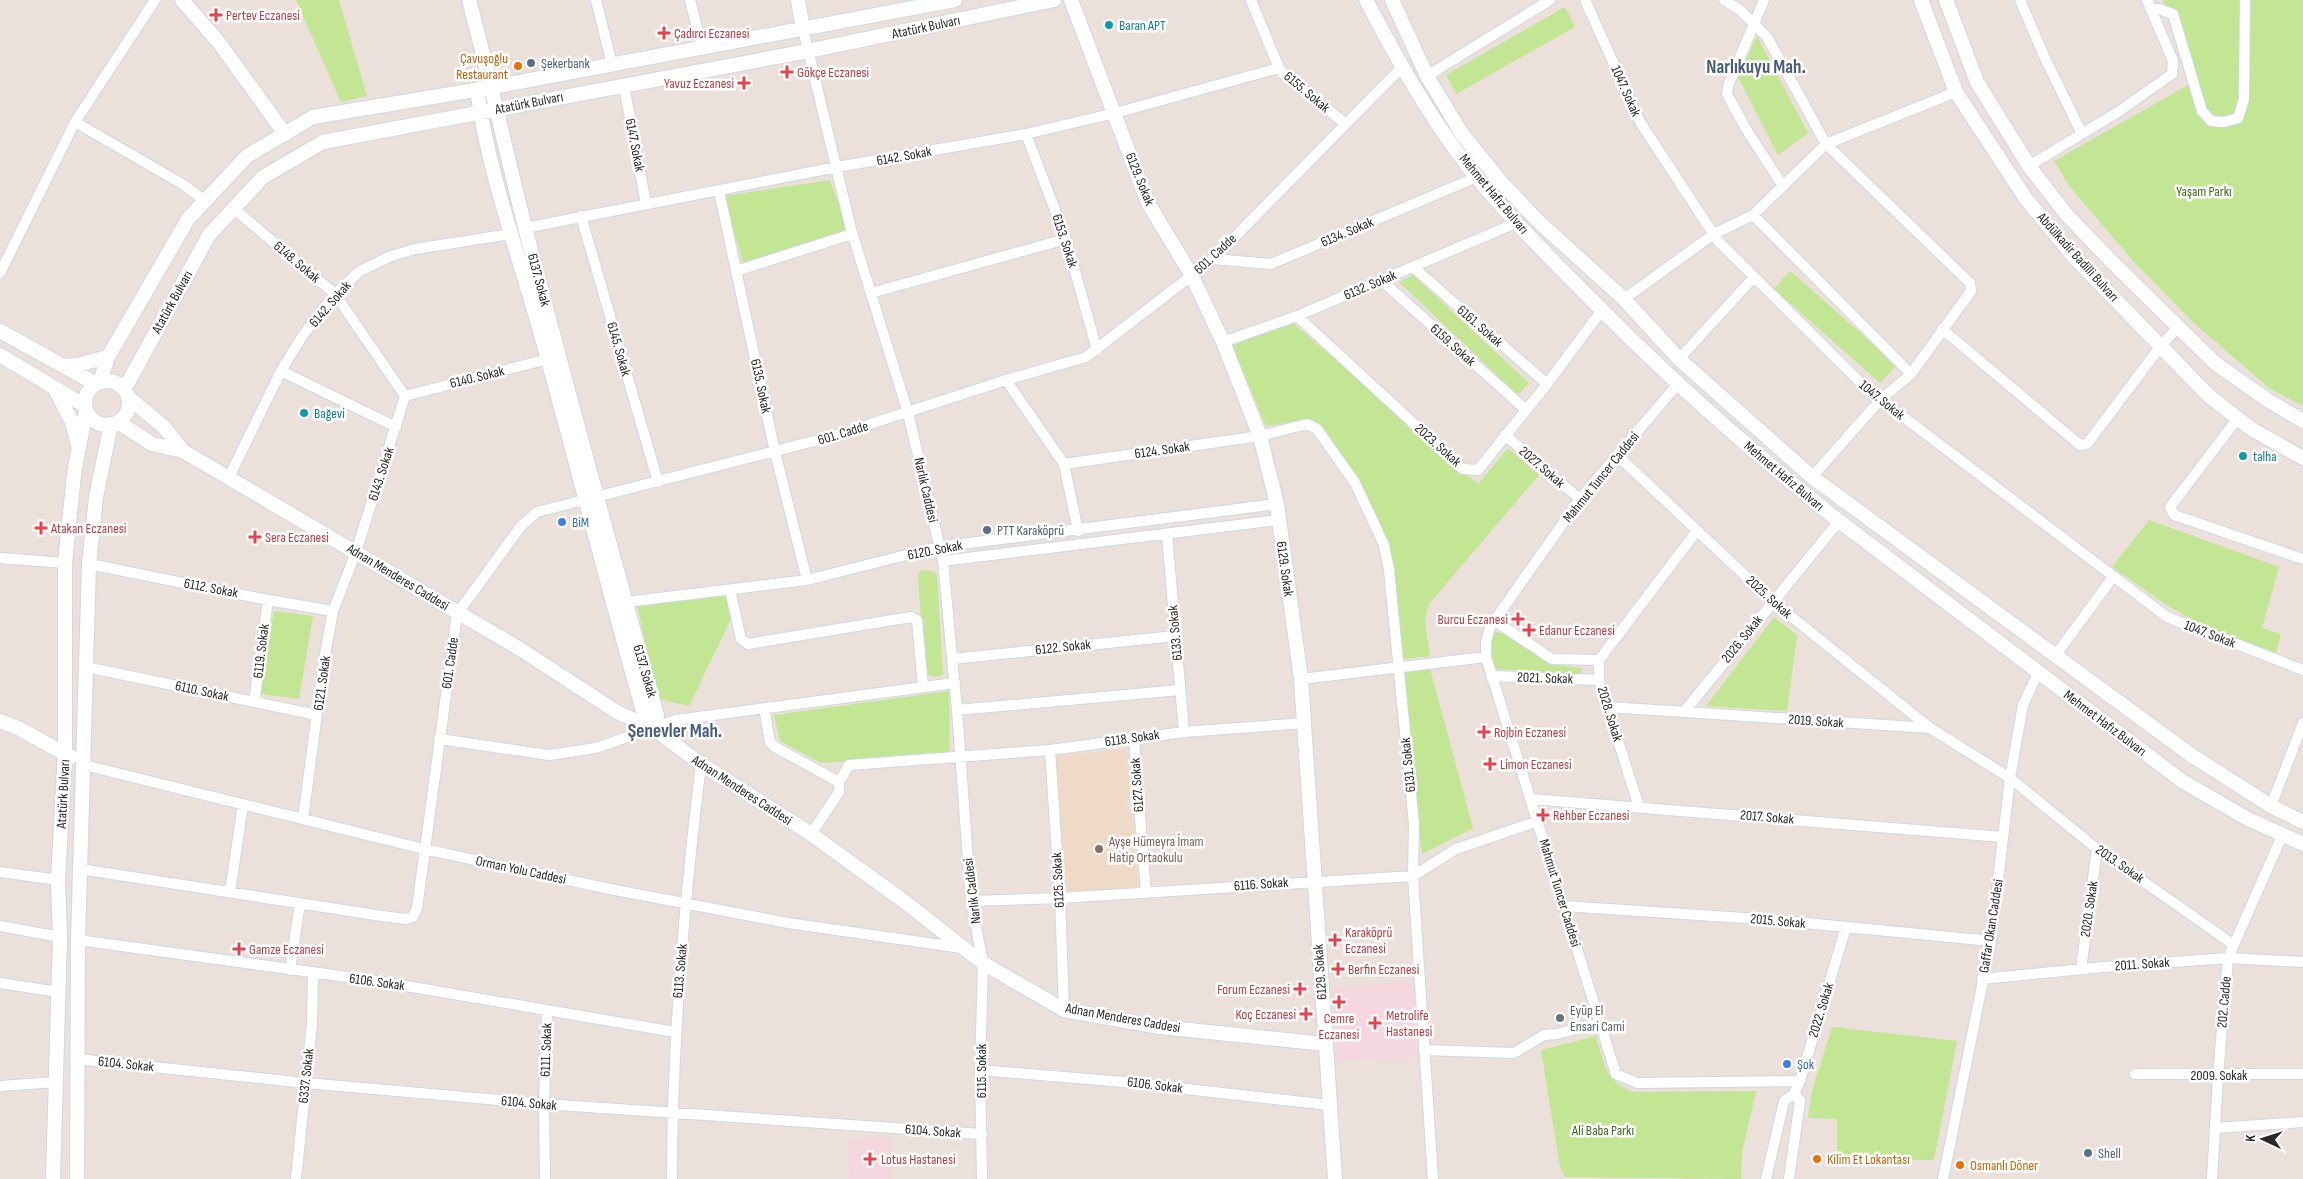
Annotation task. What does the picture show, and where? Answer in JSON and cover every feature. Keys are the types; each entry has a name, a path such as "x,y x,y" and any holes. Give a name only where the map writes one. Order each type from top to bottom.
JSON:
{"main road":[{"path":"182,0 220,44 285,134"},
{"name":"6137. Sokak","path":"469,0 493,87 496,110 645,718 654,729"},
{"path":"798,0 803,29"},
{"name":"Atatürk Bulvarı","path":"98,383 108,357 188,219 247,156 314,117 477,90 955,0"},
{"name":"Atatürk Bulvarı","path":"126,393 209,235 263,177 323,142 808,51 1054,0"},
{"name":"6129. Sokak","path":"1071,0 1148,203 1192,276 1223,342 1260,436 1277,504 1301,679 1313,881 1335,1179"},
{"name":"Mehmet Hafız Bulvarı","path":"1366,0 1401,68 1477,177 1516,223 1677,384 1799,490 2182,781 2248,819 2303,844"},
{"name":"Mehmet Hafız Bulvarı","path":"1392,0 1427,76 1462,134 1500,181 1540,222 1624,299 1679,360 1812,477 2191,755 2271,806 2303,822"},
{"name":"Abdülkadir Badilli Bulvarı","path":"1921,0 1956,92 2026,199 2074,257 2209,396 2253,430 2303,458"},
{"name":"Abdülkadir Badilli Bulvarı","path":"1946,0 1977,82 2029,166 2066,214 2215,363 2269,401 2303,421"},
{"name":"6137. Sokak","path":"477,90 480,113 511,234 591,499 626,602 657,715 654,729"},
{"path":"0,331 98,383 113,382 164,426 183,451"},
{"path":"0,355 86,408 94,421 102,424 114,423 126,414 126,393"},
{"path":"64,366 77,365 108,357"},
{"path":"86,408 86,396 98,383"},
{"path":"55,388 72,422 79,448"},
{"name":"Atatürk Bulvarı","path":"53,1179 60,937 58,880 65,753 65,563 74,474 86,408"},
{"path":"114,423 152,444 183,451"},
{"name":"Atatürk Bulvarı","path":"78,1177 78,940 89,564 96,497 114,423"},
{"name":"Adnan Menderes Caddesi","path":"183,451 520,649 617,712 654,729 701,764 811,834 905,902 983,963 1064,1010 1160,1027 1325,1044"},
{"path":"0,721 18,728 84,765"}],"street":[{"path":"0,273 75,122 155,0"},
{"path":"596,0 612,65"},
{"path":"690,0 702,48"},
{"name":"6155. Sokak","path":"1251,0 1279,68 1284,75 1346,124"},
{"path":"1427,76 1550,0"},
{"name":"1047. Sokak","path":"1585,0 1640,122 1714,234 1754,277 1868,390 2167,617 2303,670"},
{"path":"1724,0 1740,10 1768,37 1826,144 1970,283 1971,291 1911,374 1880,400 1812,477"},
{"path":"1764,0 1728,86 1727,94 1746,129 1783,186"},
{"path":"2020,0 2044,56 2082,134"},
{"path":"2029,166 2118,112 2172,74 2173,61 2147,0"},
{"path":"2151,10 2159,9 2174,14 2202,112 2211,121 2224,122 2238,118 2244,99 2245,0"},
{"name":"Narlık Caddesi","path":"803,29 852,234 908,413 938,547 943,561 958,710 971,901 983,963"},
{"name":"6142. Sokak","path":"525,228 1026,134 1115,113 1279,68"},
{"name":"601. Cadde","path":"300,903 406,919 413,917 417,908 439,739 458,614 521,526 537,512 830,437 1006,380 1086,357 1213,259 1401,68"},
{"name":"6147. Sokak","path":"624,86 646,204"},
{"path":"1624,299 1714,234 1753,215 1826,144 1956,92"},
{"path":"75,122 184,185 205,201"},
{"name":"6153. Sokak","path":"1026,134 1066,239 1097,350"},
{"name":"6134. Sokak","path":"1213,259 1271,264 1477,177"},
{"name":"6135. Sokak","path":"719,191 775,452 807,580"},
{"name":"6148. Sokak","path":"233,208 335,294 406,396"},
{"path":"1753,215 1911,374"},
{"name":"6145. Sokak","path":"581,216 658,482"},
{"name":"6132. Sokak","path":"1223,342 1297,316 1516,223"},
{"name":"6142. Sokak","path":"228,477 281,371 303,335 335,294 360,270 391,256 415,249 511,234"},
{"path":"736,270 852,234"},
{"path":"871,293 1066,239"},
{"name":"6161. Sokak","path":"1413,267 1547,384"},
{"path":"1679,360 1754,277"},
{"name":"6159. Sokak","path":"1381,280 1525,409"},
{"name":"2023. Sokak","path":"1297,316 1463,469 1478,470 1525,409 1547,384 1602,310"},
{"path":"1942,329 2080,445 2087,444 2160,347 2178,327"},
{"name":"6140. Sokak","path":"406,396 548,359"},
{"path":"281,371 396,427"},
{"path":"1006,380 1064,464 1078,531"},
{"name":"Mahmut Tuncer Caddesi","path":"1677,384 1580,499 1495,621 1486,642 1486,657 1616,1074 1637,1083 1800,1081"},
{"name":"6143. Sokak","path":"356,552 406,396"},
{"path":"2238,418 2170,507 2174,514 2303,558"},
{"name":"6131. Sokak","path":"1260,436 1307,424 1316,429 1355,483 1384,546 1389,570 1414,824 1413,876 1433,1179"},
{"name":"2027. Sokak","path":"1505,435 1580,499"},
{"name":"6124. Sokak","path":"1064,464 1260,436"},
{"name":"2025. Sokak","path":"1617,456 1696,532 1772,601 1930,728"},
{"name":"6120. Sokak","path":"626,602 807,580 938,547 1078,531 1277,504"},
{"path":"943,561 1278,520"},
{"name":"2026. Sokak","path":"1684,712 1772,601 1839,521"},
{"path":"1495,621 1552,659 1599,660 1696,532"},
{"name":"6133. Sokak","path":"1167,535 1174,636 1184,732"},
{"name":"6121. Sokak","path":"303,818 334,611 356,552"},
{"path":"0,558 65,563"},
{"name":"6112. Sokak","path":"89,564 268,600 334,611"},
{"path":"2055,656 2113,577"},
{"path":"730,590 740,639 748,644 911,617 917,620 923,687"},
{"name":"6119. Sokak","path":"254,702 268,600"},
{"name":"6122. Sokak","path":"952,658 1174,636"},
{"path":"1301,679 1399,669 1486,657"},
{"name":"2028. Sokak","path":"1599,660 1599,680 1639,806"},
{"name":"6110. Sokak","path":"86,667 317,715"},
{"name":"Gaffar Okan Caddesi","path":"1943,1179 1991,941 2010,778 2024,705 2038,673"},
{"name":"2021. Sokak","path":"1491,676 1599,680"},
{"path":"439,739 549,755 596,748 676,720 955,683"},
{"path":"958,710 1180,690"},
{"name":"2019. Sokak","path":"1608,707 1930,728 2010,778"},
{"path":"764,708 770,742 775,747 839,782 839,792 811,834"},
{"name":"6118. Sokak","path":"839,782 849,765 1050,750 1184,732 1304,723"},
{"path":"2271,806 2303,723"},
{"name":"6127. Sokak","path":"1134,738 1146,893"},
{"name":"6125. Sokak","path":"1050,750 1060,898 1064,1010"},
{"name":"6113. Sokak","path":"672,1179 675,1032 701,764"},
{"name":"Orman Yolu Caddesi","path":"84,765 424,849 686,904 788,923 964,948"},
{"name":"2013. Sokak","path":"2010,778 2097,848 2234,944"},
{"name":"2017. Sokak","path":"1531,799 1639,806 2003,837"},
{"path":"230,892 243,804"},
{"name":"6116. Sokak","path":"971,901 1060,898 1413,876 1456,849 1538,821"},
{"name":"202. Cadde","path":"2212,1179 2228,958 2282,836"},
{"name":"2020. Sokak","path":"2081,969 2097,848"},
{"path":"80,869 300,903 290,970"},
{"path":"0,872 58,880"},
{"name":"2015. Sokak","path":"1564,906 1846,927 1991,941"},
{"path":"0,926 60,937"},
{"name":"2022. Sokak","path":"1766,1179 1784,1101 1794,1094 1800,1081 1846,927"},
{"name":"6106. Sokak","path":"78,940 313,974 377,981 675,1032"},
{"name":"2011. Sokak","path":"1982,979 2081,969 2228,958 2303,962"},
{"name":"6115. Sokak","path":"982,1179 980,1070 983,963"},
{"name":"6337. Sokak","path":"296,1179 312,1023 313,974"},
{"path":"0,983 58,992"},
{"name":"6111. Sokak","path":"545,1179 544,1104 547,1011"},
{"path":"1424,1050 1514,1054 1544,1035 1557,1034 1599,1022"},
{"name":"6104. Sokak","path":"77,1059 306,1083 672,1115 982,1134"},
{"name":"6106. Sokak","path":"980,1070 1124,1082 1330,1105"},
{"name":"2009. Sokak","path":"2134,1074 2218,1076 2303,1074"},
{"path":"0,1086 56,1082"},
{"path":"1789,1179 1800,1100 1794,1094"},
{"path":"2215,1128 2303,1122"}],"shaded area":[{"name":"Ayşe Hümeyra İmam Hatip Ortaokulu","path":"1124,750 1128,756 1130,799 1124,802 1126,809 1132,812 1138,886 1133,889 1067,894 1056,755"},
{"name":"Metrolife Hastanesi","path":"1413,981 1417,1058 1338,1060 1332,988"},
{"name":"Lotus Hastanesi","path":"891,1138 891,1179 849,1179 848,1139"}],"green space":[{"path":"296,0 339,0 367,96 341,102"},
{"name":"Yaşam Parkı","path":"2163,0 2303,0 2303,406 2269,388 2194,323 2135,263 2070,187 2054,161 2188,85"},
{"path":"1565,7 1575,27 1456,94 1446,75"},
{"path":"1757,36 1808,133 1778,155 1738,77"},
{"path":"830,180 848,231 744,266 724,196"},
{"path":"1790,271 1897,365 1880,383 1774,289"},
{"path":"1413,275 1529,383 1518,395 1399,282"},
{"path":"1292,322 1478,484 1508,448 1539,475 1429,604 1425,621 1430,656 1403,659 1387,545 1360,483 1324,430 1311,419 1266,426 1232,346"},
{"path":"2149,520 2279,567 2262,628 2281,634 2276,653 2199,623 2168,606 2112,567"},
{"path":"921,570 933,571 937,575 943,675 931,676 924,667 918,575"},
{"path":"729,596 731,619 689,706 658,699 637,605"},
{"path":"274,611 313,616 299,699 261,694"},
{"path":"1774,617 1797,635 1787,711 1706,706"},
{"path":"1495,632 1503,633 1550,664 1581,668 1581,674 1494,669 1490,643"},
{"path":"1430,669 1473,828 1422,854 1403,673"},
{"path":"949,691 950,756 821,763 780,741 774,715"},
{"path":"1832,1027 1957,1041 1934,1160 1837,1159 1837,1119 1808,1118 1812,1091"},
{"name":"Ali Baba Parkı","path":"1596,1036 1604,1063 1611,1077 1624,1088 1633,1092 1756,1091 1742,1153 1741,1179 1565,1177 1560,1168 1541,1050"}],"place":[{"name":"Pertev Eczanesi","path":"216,15"},
{"name":"Baran APT","path":"1109,25"},
{"name":"Çadırcı Eczanesi","path":"664,33"},
{"name":"Şekerbank","path":"531,63"},
{"name":"Çavuşoğlu Restaurant","path":"518,66"},
{"name":"Gökçe Eczanesi","path":"787,72"},
{"name":"Yavuz Eczanesi","path":"744,83"},
{"name":"Bağevi","path":"304,413"},
{"name":"talha","path":"2243,456"},
{"name":"BiM","path":"562,522"},
{"name":"Atakan Eczanesi","path":"41,528"},
{"name":"PTT Karaköprü","path":"987,530"},
{"name":"Sera Eczanesi","path":"255,537"},
{"name":"Burcu Eczanesi","path":"1518,619"},
{"name":"Edanur Eczanesi","path":"1529,630"},
{"name":"Rojbin Eczanesi","path":"1484,732"},
{"name":"Limon Eczanesi","path":"1490,764"},
{"name":"Rehber Eczanesi","path":"1543,815"},
{"name":"Ayşe Hümeyra İmam Hatip Ortaokulu","path":"1099,849"},
{"name":"Karaköprü Eczanesi","path":"1335,940"},
{"name":"Gamze Eczanesi","path":"239,949"},
{"name":"Berfin Eczanesi","path":"1338,969"},
{"name":"Forum Eczanesi","path":"1300,989"},
{"name":"Cemre Eczanesi","path":"1339,1002"},
{"name":"Koç Eczanesi","path":"1306,1014"},
{"name":"Eyüp El Ensari Cami","path":"1560,1018"},
{"name":"Metrolife Hastanesi","path":"1375,1023"},
{"name":"Şok","path":"1787,1064"},
{"name":"Shell","path":"2088,1153"},
{"name":"Lotus Hastanesi","path":"870,1159"},
{"name":"Kilim Et Lokantası","path":"1817,1159"},
{"name":"Osmanlı Döner","path":"1960,1165"}],"district":[{"name":"Narlıkuyu Mah.","path":"1756,67"},
{"name":"Şenevler Mah.","path":"675,731"}]}
